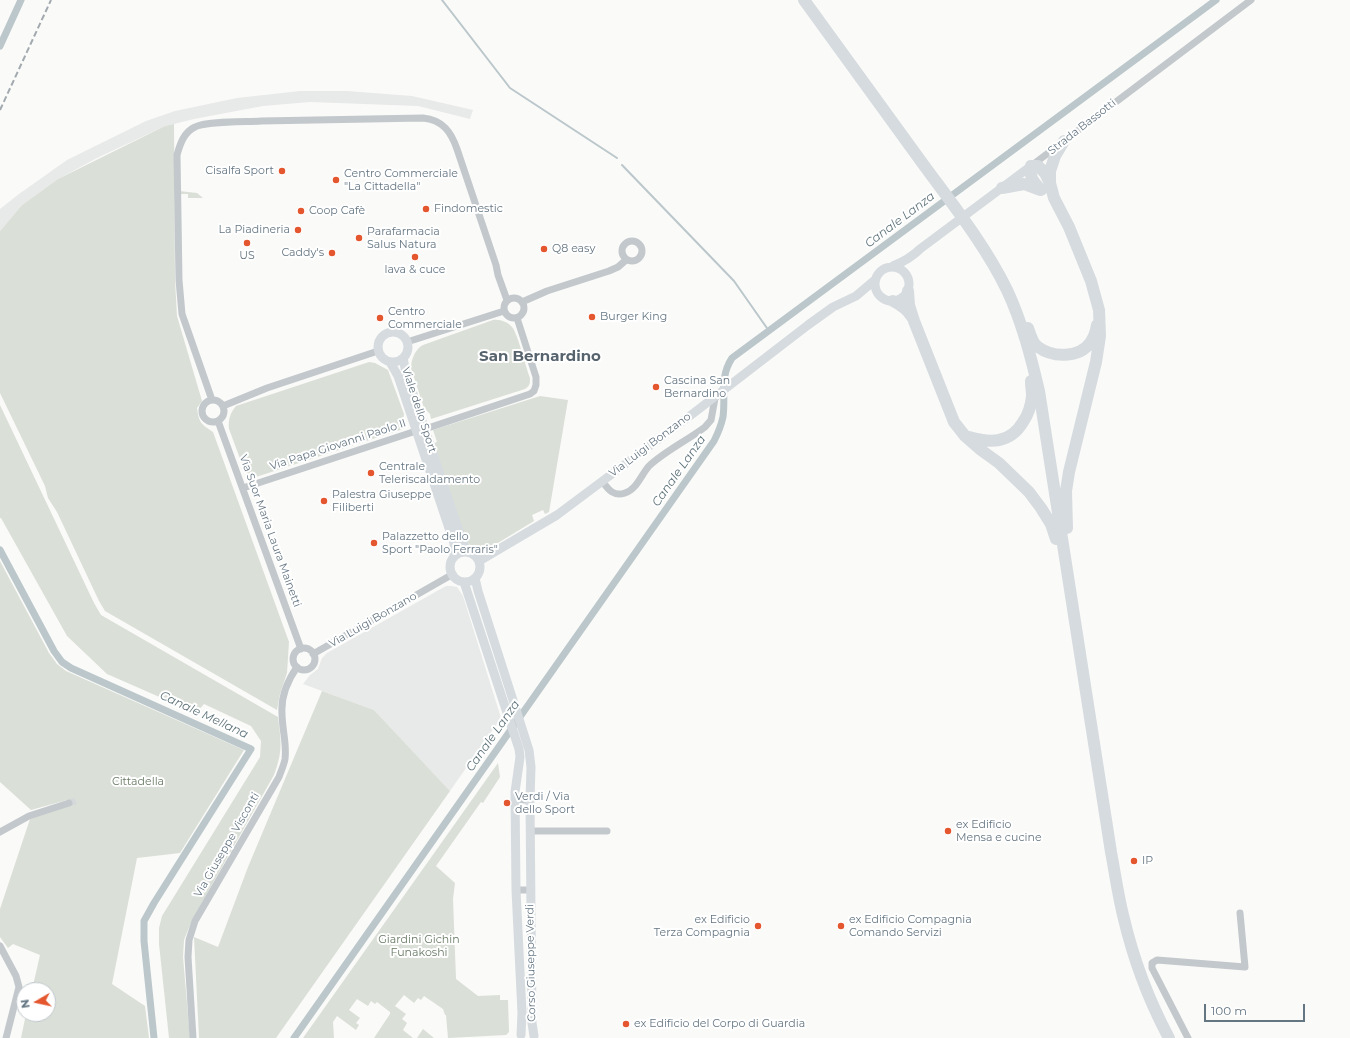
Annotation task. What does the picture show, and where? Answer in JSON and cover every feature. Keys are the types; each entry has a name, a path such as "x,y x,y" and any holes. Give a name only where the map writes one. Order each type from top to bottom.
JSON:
{"highway":[{"path":"804,0 969,228 996,270 1018,319 1031,357 1039,391 1111,852 1123,915 1131,947 1141,977 1156,1013 1169,1038"},
{"path":"1046,186 1055,156 1064,142"},
{"path":"1031,166 1030,173 1034,182 1046,186 1069,227 1091,282 1099,310 1100,336 1096,362 1074,450 1066,491 1068,538 1078,601 1076,628"},
{"path":"1002,188 1024,184 1046,186"},
{"path":"996,270 1004,275 1016,295 1037,347 1051,354 1068,355 1079,352 1090,343 1097,328 1099,310"},
{"path":"966,436 982,441 995,441 1008,438 1019,429 1028,414 1032,397 1030,375 1006,300 997,280 996,270"},
{"path":"908,291 909,305 914,321 954,422 981,450 999,463 1029,492 1051,524 1057,542 1066,602 1076,628"},
{"path":"893,301 908,312 914,321"}],"street":[{"name":"Strada Bassotti","path":"892,266 904,262 914,255 1064,142 1110,105 1251,0"},
{"path":"212,400 182,314 179,280 177,155 184,137 195,127 205,124 251,122 430,119 440,124 449,131 454,139 498,275 508,300"},
{"path":"909,278 902,270 892,266 881,270 875,280 878,294 887,301 902,298 908,291 910,266 914,255"},
{"path":"522,302 547,291 609,271 618,267 626,260"},
{"name":"Via Luigi Bonzano","path":"479,561 557,515 696,412 808,325 833,308 856,296 875,280"},
{"name":"Via Luigi Bonzano","path":"856,296 878,294"},
{"path":"510,298 517,298 522,302 523,311 517,318 508,317 504,311 504,305 508,300 510,298"},
{"path":"407,342 504,311"},
{"name":"Via Papa Giovanni Paolo II","path":"243,488 421,430 534,391 536,377 517,318"},
{"path":"385,334 400,334 407,342 408,351 403,358 397,362 390,362 383,358 378,351 378,343 385,334"},
{"path":"223,406 267,388 378,351"},
{"name":"Viale dello Sport","path":"403,358 421,430 454,543 454,557"},
{"name":"Viale dello Sport","path":"390,362 398,376 421,430 462,540 468,552"},
{"path":"602,481 610,491 616,494 624,493 633,488 648,467 656,460 705,427 711,420 715,398 732,387 742,377 751,377"},
{"path":"212,400 218,401 223,406 223,416 218,421 208,421 204,416 203,409 206,403 212,400"},
{"name":"Via Suor Maria Laura Mainetti","path":"218,421 301,649"},
{"path":"468,552 477,557 480,570 475,578 468,582 464,582 456,578 453,574 451,565 454,557 458,553 468,552"},
{"name":"Via Luigi Bonzano","path":"313,654 453,574"},
{"name":"Corso Giuseppe Verdi","path":"475,578 527,740 530,759 532,1023 535,1037"},
{"name":"Corso Giuseppe Verdi","path":"464,582 509,716 520,757 515,786 516,890 522,1013 519,1037"},
{"path":"308,649 313,654 315,661 311,667 304,670 297,668 294,662 294,656 298,650 308,649"},
{"name":"Via Giuseppe Visconti","path":"193,1038 188,957 189,940 195,921 279,777 285,761 286,745 282,704 284,693 297,668"},
{"path":"515,800 530,800"},
{"path":"0,832 29,816 68,803"},
{"path":"530,831 607,831"},
{"name":"Corso Giuseppe Verdi","path":"516,890 530,890"},
{"path":"1188,1038 1152,968 1152,963 1157,960 1245,967 1240,913"},
{"path":"0,946 16,976 19,987 6,1038"},
{"path":"519,1037 527,1034 535,1037"}],"shaded area":[{"path":"300,91 347,91 412,96 473,110 470,119 418,106 310,102 263,106 165,126 97,158 58,179 22,205 0,231 0,209 19,194 67,160 146,121 175,111 237,98"},
{"path":"446,586 457,587 463,596 501,718 450,791 374,710 303,684 310,675 318,669 322,658 327,653"}],"green space":[{"path":"174,124 175,280 177,316 202,401 197,408 200,420 203,425 213,432 289,642 287,673 280,694 277,710 105,611 57,512 48,498 45,486 0,393 0,231 22,205 58,179 165,126"},
{"path":"179,191 197,193 203,198 188,198 188,194 180,194"},
{"path":"493,320 501,320 512,327 530,378 529,386 525,389 431,419 430,414 424,408 411,368 416,352 423,345"},
{"path":"369,362 375,363 388,370 404,414 403,421 406,428 256,477 248,475 245,472 229,429 230,417 236,406"},
{"path":"540,396 568,400 549,512 545,514 543,510 532,515 534,521 488,549 480,550 474,548 465,538 434,443 437,442 433,430"},
{"path":"0,405 101,615 278,717 280,753 274,775 192,920 184,940 183,957 190,1038 169,1038 159,944 159,928 162,916 260,757 261,741 251,726 204,704 196,713 107,674 67,636 0,518"},
{"name":"Cittadella","path":"0,561 49,653 57,664 66,671 244,750 180,853 137,858 112,984 145,1006 149,1038 21,1038 24,1022 56,1022 56,982 34,982 40,955 13,944 8,948 0,937 0,909 30,819 69,806 67,800 31,810 0,782"},
{"path":"322,691 374,710 450,791 276,1038 199,1038 194,937 218,947 248,867"},
{"name":"Giardini Gichin Funakoshi","path":"498,763 500,777 483,803 481,802 436,866 455,883 453,899 456,979 478,996 500,995 500,1000 508,1000 509,1032 506,1035 448,1038 446,1015 443,1009 424,996 421,1000 418,998 414,1003 404,995 395,1006 406,1014 402,1019 407,1023 403,1030 413,1038 374,1038 390,1012 377,1002 375,1004 371,1001 368,1006 357,999 349,1010 360,1018 356,1023 359,1025 356,1030 337,1016 333,1022 334,1038 303,1038"},
{"path":"423,1029 434,1038 417,1038"}],"waterway":[{"name":"Canale Mellana","path":"0,46 21,0"},
{"path":"442,0 510,88 617,158"},
{"name":"Canale Lanza","path":"294,1038 714,441 723,417 724,380 728,365 732,358 1216,0"},
{"path":"622,165 734,281 769,331"},
{"name":"Canale Mellana","path":"0,550 54,651 62,662 71,668 251,749 144,921 144,941 154,1038"}],"tunnel":[{"path":"69,803 79,800"}],"railway":[{"path":"0,110 51,0"}],"place":[{"name":"Cisalfa Sport","path":"282,171"},
{"name":"Centro Commerciale \"La Cittadella\"","path":"336,180"},
{"name":"Findomestic","path":"426,209"},
{"name":"Coop Cafè","path":"301,211"},
{"name":"La Piadineria","path":"298,230"},
{"name":"Parafarmacia Salus Natura","path":"359,238"},
{"name":"US","path":"247,243"},
{"name":"Q8 easy","path":"544,249"},
{"name":"Caddy's","path":"332,253"},
{"name":"lava & cuce","path":"415,257"},
{"name":"Burger King","path":"592,317"},
{"name":"Centro Commerciale","path":"380,318"},
{"name":"Cascina San Bernardino","path":"656,387"},
{"name":"Centrale Teleriscaldamento","path":"371,473"},
{"name":"Palestra Giuseppe Filiberti","path":"324,501"},
{"name":"Palazzetto dello Sport \"Paolo Ferraris\"","path":"374,543"},
{"name":"Verdi / Via dello Sport","path":"507,803"},
{"name":"ex Edificio Mensa e cucine","path":"948,831"},
{"name":"IP","path":"1134,861"},
{"name":"ex Edificio Terza Compagnia","path":"758,926"},
{"name":"ex Edificio Compagnia Comando Servizi","path":"841,926"},
{"name":"ex Edificio del Corpo di Guardia","path":"626,1024"}],"district":[{"name":"San Bernardino","path":"540,357"}]}
